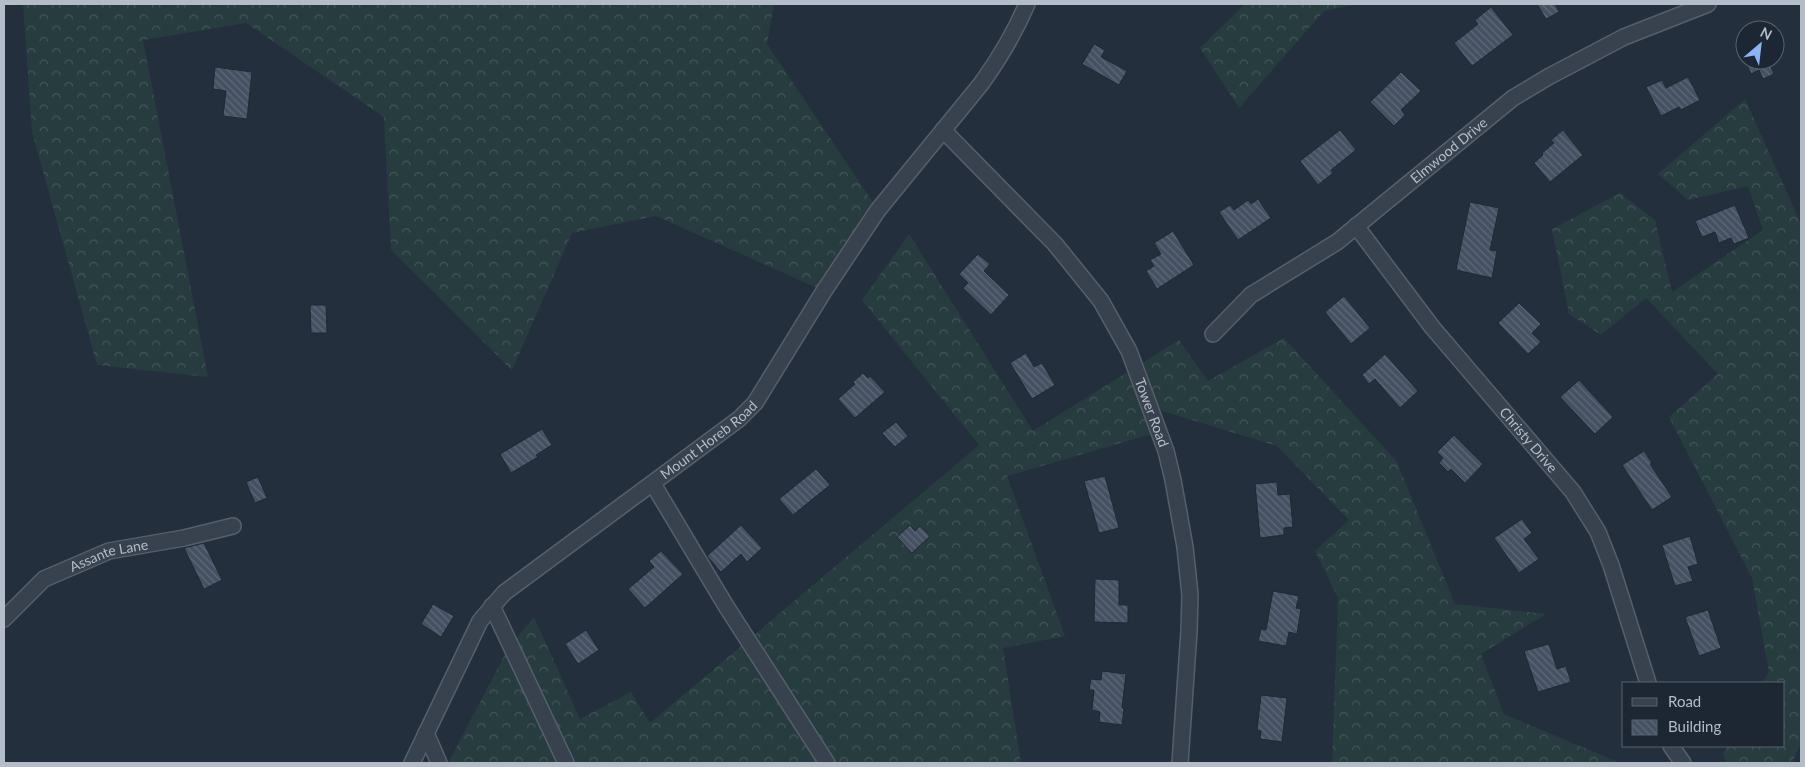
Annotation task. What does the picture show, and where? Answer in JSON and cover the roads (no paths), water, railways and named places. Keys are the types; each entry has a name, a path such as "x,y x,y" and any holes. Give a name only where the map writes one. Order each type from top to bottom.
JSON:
{"street":[{"name":"Mount Horeb Road","path":"412,763 480,621 504,593 739,419 755,403 824,291 878,210 981,84 1005,49 1027,4"},
{"name":"Elmwood Drive","path":"1213,334 1251,295 1337,242 1512,98 1624,37 1708,4"},
{"name":"Tower Road","path":"943,130 1055,244 1101,301 1129,351 1166,451 1185,547 1190,595 1180,763"},
{"name":"Christy Drive","path":"1356,226 1432,327 1573,492 1598,532 1611,565 1648,682"},
{"path":"653,484 731,614 827,763"},
{"name":"Assante Lane","path":"5,616 44,579 109,551 184,538 233,526"},
{"path":"492,606 566,763"},
{"path":"426,734 440,763"},
{"path":"1672,747 1683,763"}]}
